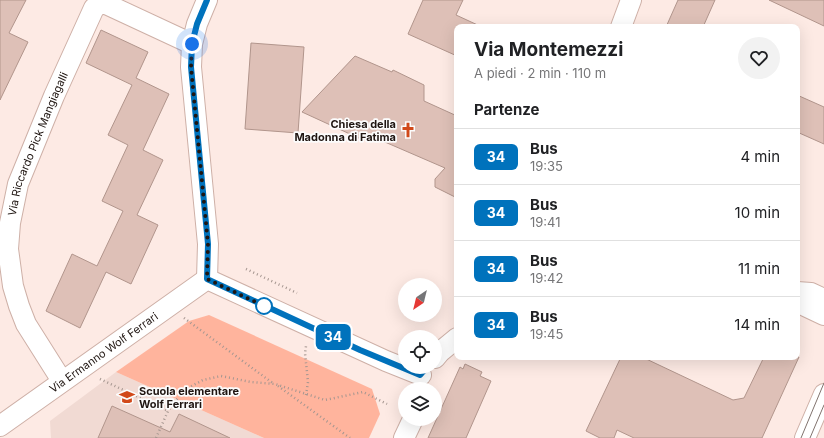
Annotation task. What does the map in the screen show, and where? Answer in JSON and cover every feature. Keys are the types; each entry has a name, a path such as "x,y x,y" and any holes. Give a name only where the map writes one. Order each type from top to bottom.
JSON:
{"street":[{"path":"207,0 197,24 192,44 191,67 208,244 207,279 422,377"},
{"path":"622,24 631,0"},
{"name":"Via Riccardo Pick Mangiagalli","path":"62,381 26,324 13,286 8,249 10,223 18,184 60,82 94,8 100,4 106,4 192,44"},
{"name":"Via Ermanno Wolf Ferrari","path":"0,426 207,279"},
{"path":"800,292 811,293 824,299"},
{"path":"800,301 805,306 824,315"},
{"path":"442,350 454,340"},
{"path":"805,438 823,396"},
{"path":"404,438 410,426"}],"path":[{"path":"246,269 297,293"},
{"path":"168,306 350,438"},
{"path":"306,395 308,382 305,353 310,327"},
{"path":"156,438 168,411 184,390 203,380 221,376 251,382 275,384 325,400 363,392 387,404"},
{"path":"100,379 168,411"}],"shaded area":[{"path":"209,315 372,389 380,414 369,438 264,438 116,372 189,321"},
{"name":"Scuola elementare Wolf Ferrari","path":"116,372 264,438 51,438 50,421"}],"building":[{"path":"0,0 26,0 9,33 28,42 0,100"},
{"path":"423,0 463,0 456,15 476,24 454,24 454,55 408,34"},
{"path":"678,0 715,0 704,24 667,24"},
{"path":"769,0 824,0 824,26"},
{"path":"101,30 148,52 136,78 169,94 143,150 163,160 137,215 158,225 131,284 106,272 80,328 46,311 72,254 97,266 123,211 102,201 128,145 108,135 132,85 86,63"},
{"path":"251,43 304,47 298,133 245,129"},
{"name":"Chiesa della Madonna di Fatima","path":"355,56 392,72 393,70 424,85 424,101 454,115 454,196 435,187 435,179 445,168 371,136 363,140 302,112"},
{"path":"800,96 824,107 824,144 800,133"},
{"path":"620,360 648,360 733,400 744,398 763,360 798,360 762,438 634,438 617,430 614,438 600,438 586,431"},
{"path":"465,364 482,372 480,376 491,381 466,438 428,438 433,426 442,426 442,407 460,367 463,369"},
{"path":"112,406 170,432 179,414 230,438 98,438"}],"tram line":[{"path":"801,438 824,383"},
{"path":"810,438 824,405"}],"bus line":[{"name":"34","path":"207,0 197,24 192,44 191,67 208,244 207,279 360,350 398,366"}],"place":[{"name":"Chiesa della Madonna di Fatima","path":"408,130"},
{"name":"Scuola elementare Wolf Ferrari","path":"127,397"}],"route":[{"path":"192,44 191,67 208,244 207,279 264,306"}]}
